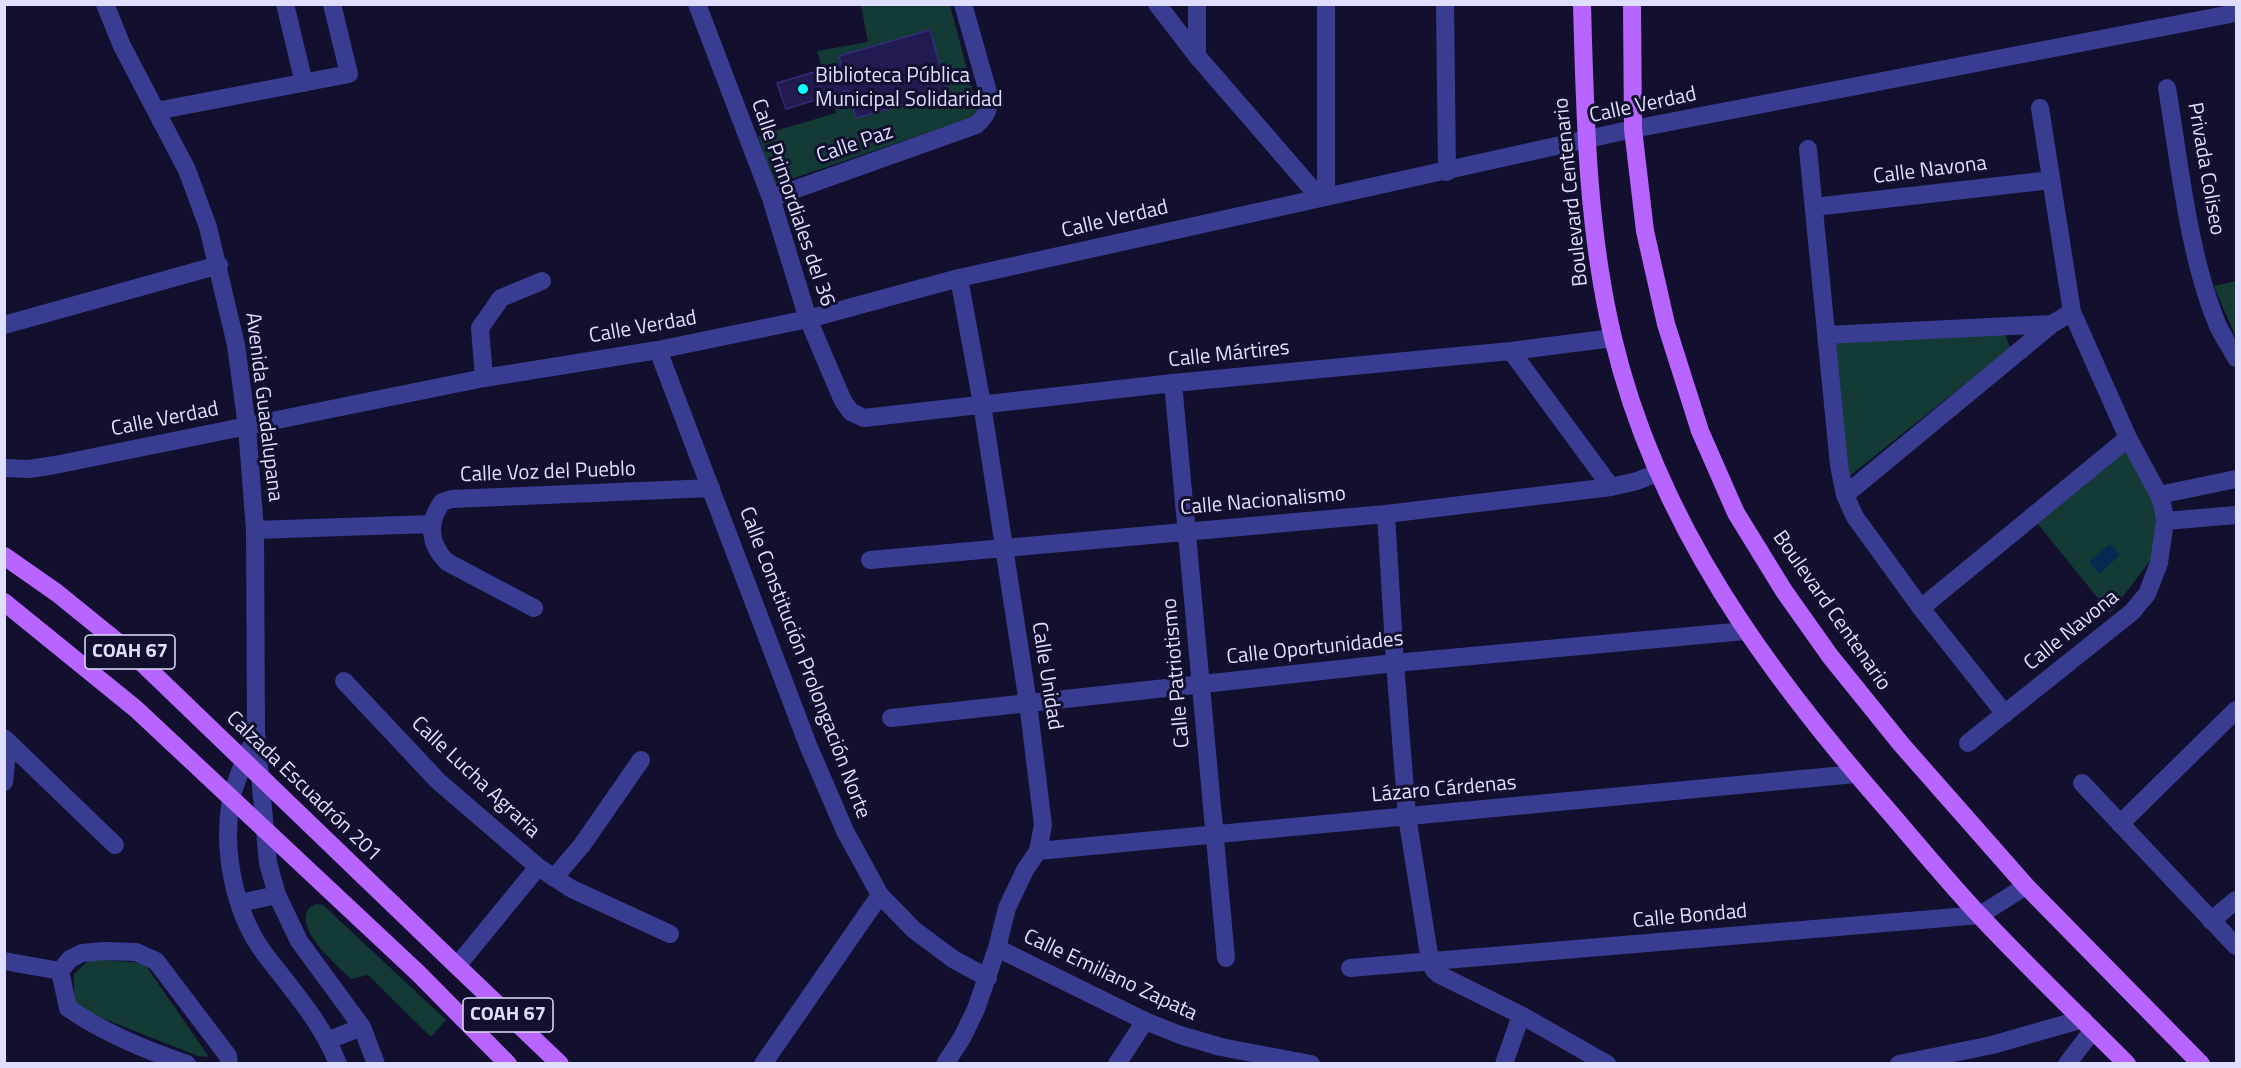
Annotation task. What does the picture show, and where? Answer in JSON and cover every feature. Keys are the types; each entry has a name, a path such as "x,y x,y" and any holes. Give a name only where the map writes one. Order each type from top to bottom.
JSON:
{"main road":[{"name":"Boulevard Centenario","path":"1582,4 1586,140 1595,240 1612,338 1657,473 1693,546 1745,631 1797,703 1855,774 1980,915 2127,1064"},
{"name":"Boulevard Centenario","path":"1632,4 1633,129 1645,231 1666,324 1700,431 1736,513 1784,591 1830,656 1901,744 2026,886 2201,1064"},
{"name":"Calzada Escuadrón 201","path":"4,556 57,593 136,657 560,1064"},
{"name":"COAH 67","path":"4,602 136,709 418,973 508,1064"},
{"path":"418,973 442,952"}],"street":[{"name":"Avenida Guadalupana","path":"105,4 122,46 187,170 219,265 236,345 247,427 255,530 256,732 268,863 277,895 299,941 362,1028 376,1064"},
{"path":"285,4 304,83"},
{"path":"156,111 349,74 332,4"},
{"name":"Calle Primordiales del 36","path":"697,4 771,198 808,319 843,402 851,412"},
{"name":"Calle Paz","path":"771,198 976,125 986,117 990,105 988,92 963,4"},
{"path":"1157,4 1197,56 1322,196"},
{"path":"1197,4 1197,56"},
{"path":"1322,196 1326,4"},
{"path":"1445,4 1447,172"},
{"name":"Calle Verdad","path":"4,468 29,469 55,465 484,378 658,350 808,319 960,278 1322,196 1447,172 1633,129 2236,14"},
{"name":"Privada Coliseo","path":"2168,88 2191,231 2203,280 2219,327 2236,358"},
{"name":"Calle Navona","path":"1968,743 2132,612 2147,594 2158,564 2165,521 2159,495 2128,438 2072,312 2040,108"},
{"path":"1808,149 1839,465 1845,495 1855,517 1921,608 2005,714"},
{"name":"Calle Navona","path":"1814,207 2051,180"},
{"path":"4,325 219,265"},
{"name":"Calle Unidad","path":"945,1064 962,1038 988,978 1007,908 1025,870 1038,851 1043,825 1028,704 982,404 960,278"},
{"path":"484,378 480,328 501,298 543,281"},
{"path":"1845,495 2052,324 2072,312"},
{"path":"1826,335 2052,324"},
{"name":"Calle Mártires","path":"851,412 864,418 1173,383 1511,351 1612,338"},
{"name":"Calle Constitución Prolongación Norte","path":"658,350 808,745 845,831 880,895 914,930 953,959 988,978"},
{"path":"1511,351 1611,487"},
{"name":"Calle Patriotismo","path":"1173,383 1226,958"},
{"path":"1921,608 2128,438"},
{"name":"Calle Nacionalismo","path":"870,560 1386,514 1611,487 1637,481 1657,473"},
{"path":"2159,495 2236,479"},
{"name":"Calle Voz del Pueblo","path":"431,524 442,502 452,499 711,488"},
{"path":"1386,514 1407,816 1430,961 1440,975 1521,1015 1607,1064"},
{"path":"2165,521 2236,515"},
{"path":"255,530 431,524 437,552 447,562 534,608"},
{"name":"Calle Oportunidades","path":"891,718 1395,663 1745,631"},
{"name":"Calle Lucha Agraria","path":"344,681 438,781 538,867 572,889 670,934"},
{"path":"2120,824 2236,710"},
{"path":"256,732 231,799 228,839 233,877 249,929 263,951 313,1015 329,1040 338,1064"},
{"path":"4,782 6,740"},
{"path":"6,740 115,844"},
{"path":"554,878 582,845 641,760"},
{"name":"Lázaro Cárdenas","path":"1038,851 1855,774"},
{"path":"2082,783 2236,946"},
{"path":"457,966 538,867"},
{"name":"Calle Bondad","path":"1350,968 1980,915 2026,886"},
{"path":"240,903 277,895"},
{"path":"763,1064 880,895"},
{"path":"2211,921 2236,900"},
{"name":"Calle Emiliano Zapata","path":"997,948 1145,1021 1180,1035 1221,1047 1311,1064"},
{"path":"60,971 70,959 82,953 136,952 156,961 228,1056 229,1064"},
{"path":"4,961 60,971"},
{"path":"60,971 68,1008 90,1023 152,1052 187,1064"},
{"path":"1504,1064 1521,1015"},
{"path":"1117,1064 1145,1021"},
{"path":"1899,1064 2088,1025"},
{"path":"2067,1064 2088,1025"},
{"path":"329,1040 362,1028"}],"green space":[{"path":"861,5 950,5 979,115 774,185 758,136 836,113 817,51 868,42"},
{"path":"2236,281 2236,338 2214,286"},
{"path":"2005,333 2010,348 1847,478 1829,341"},
{"path":"2126,447 2152,499 2157,526 2151,560 2110,613 2037,523"},
{"path":"317,904 323,905 446,1020 431,1037 368,975 351,979 318,946 307,925 306,916 310,907"},
{"path":"90,959 144,963 209,1057 198,1056 74,1007 74,974"}],"water":[{"path":"2110,544 2120,555 2099,574 2089,562"}],"building":[{"path":"930,30 947,92 856,118 848,90 786,109 777,83 841,64 839,56"}],"place":[{"name":"Biblioteca Pública Municipal Solidaridad","path":"803,89"}]}
